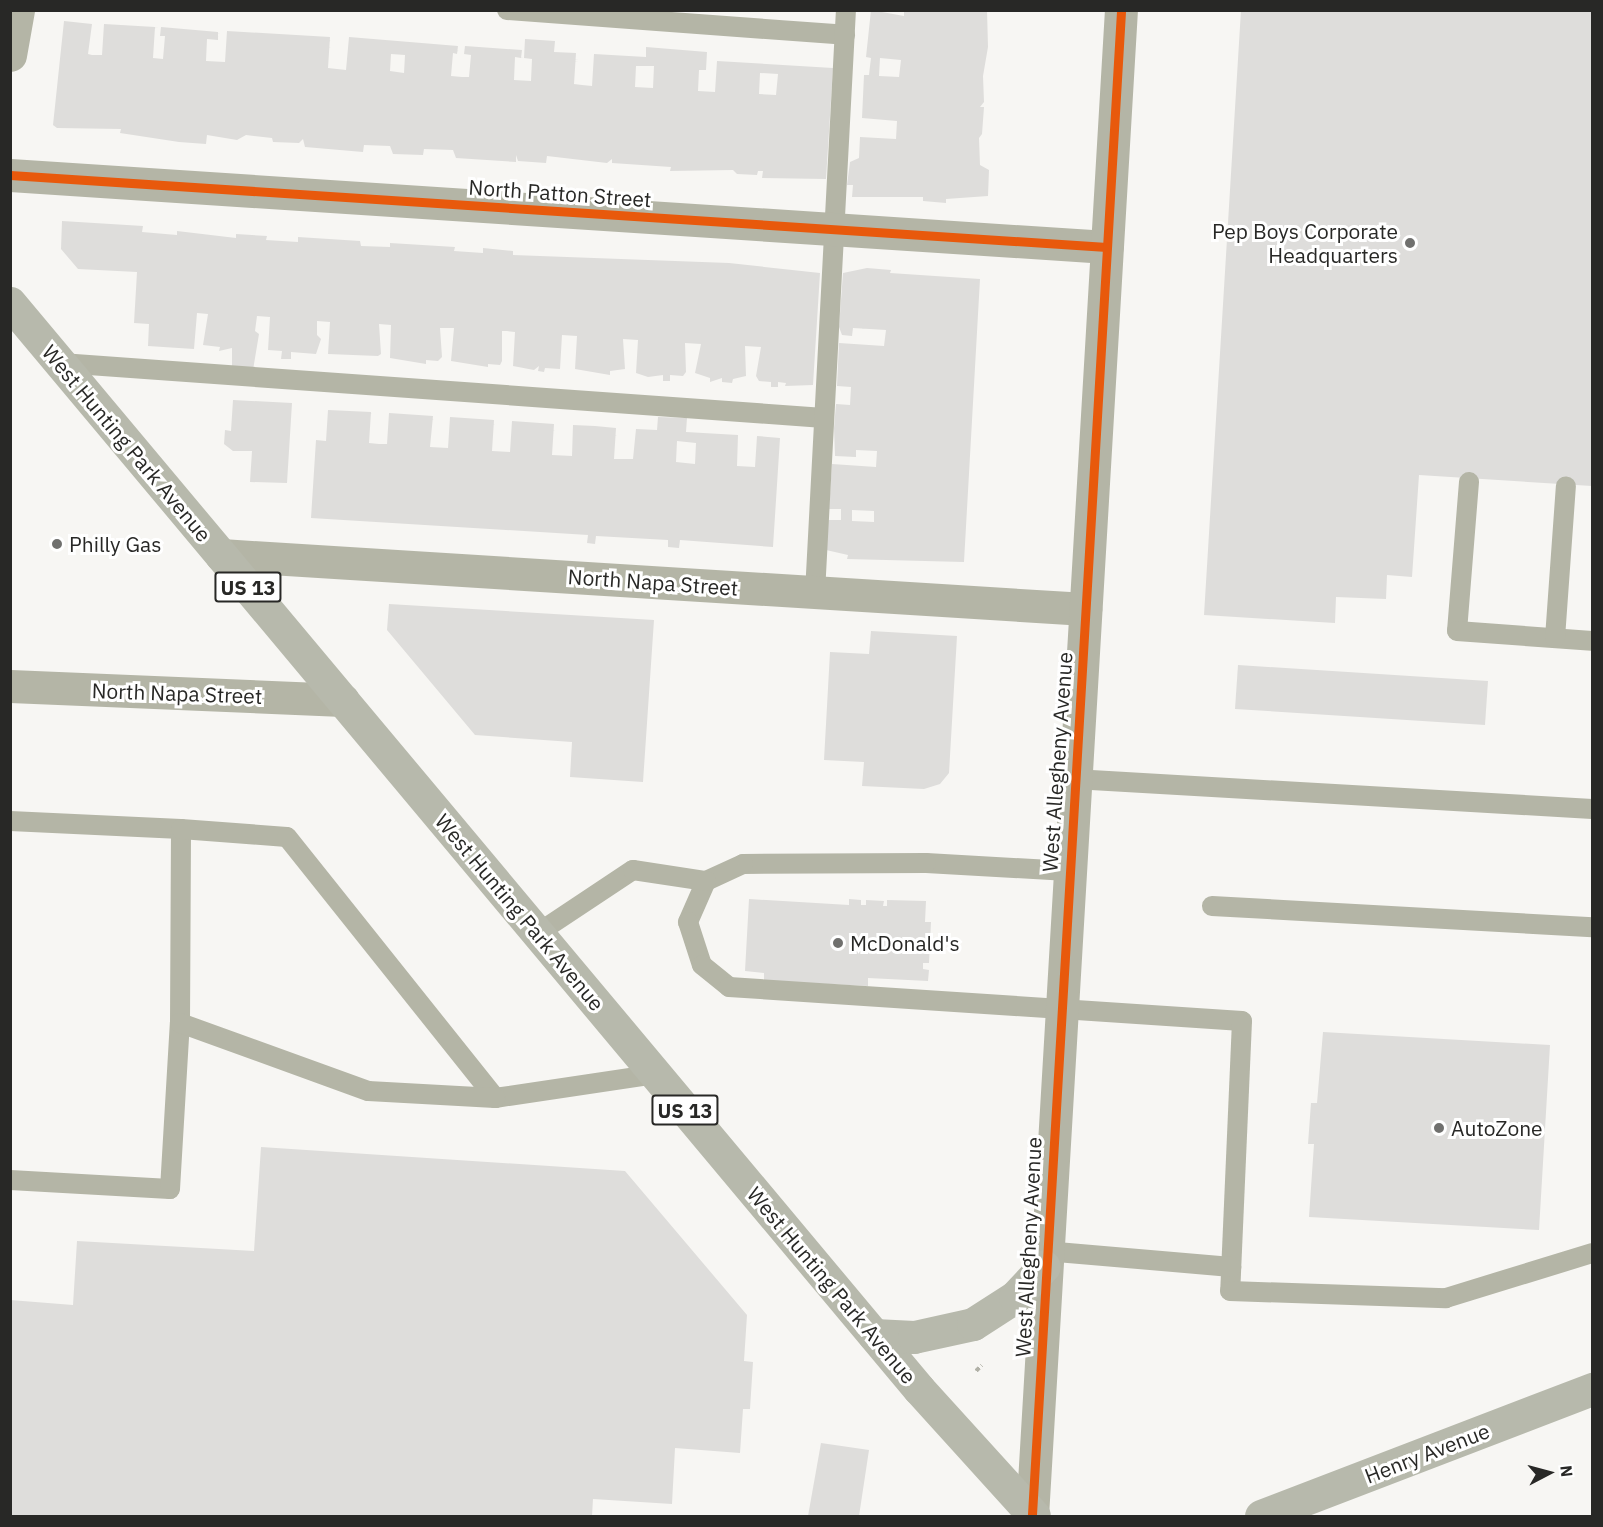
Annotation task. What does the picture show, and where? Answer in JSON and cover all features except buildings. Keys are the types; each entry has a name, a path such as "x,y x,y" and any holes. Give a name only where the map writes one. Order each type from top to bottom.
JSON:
{"main road":[{"name":"West Hunting Park Avenue","path":"10,303 874,1335 960,1437 1032,1516"},
{"path":"874,1335 914,1337 973,1324 1015,1297 1044,1259"},
{"name":"Henry Avenue","path":"1261,1516 1593,1389"}],"street":[{"path":"10,55 18,10"},
{"name":"West Allegheny Avenue","path":"1032,1516 1044,1259 1121,10"},
{"name":"North Patton Street","path":"10,175 1107,247"},
{"name":"North Napa Street","path":"221,555 1085,609"},
{"name":"North Napa Street","path":"10,686 343,700"}],"lane":[{"path":"507,10 845,35"},
{"path":"815,592 846,10"},
{"path":"61,363 824,418"},
{"path":"1469,482 1457,632 1593,641"},
{"path":"1555,638 1566,486"},
{"path":"1074,779 1593,809"},
{"path":"10,821 181,828 287,837 495,1098"},
{"path":"10,1180 170,1189 180,1023 181,828"},
{"path":"538,933 633,870 706,881 743,864 926,863 1068,871"},
{"path":"706,881 688,922 702,965 729,987 1242,1021 1230,1292 1446,1298 1593,1253"},
{"path":"1212,906 1593,927"},
{"path":"180,1023 368,1091 495,1098 655,1074"},
{"path":"1044,1259 1231,1267"}],"cycle path":[{"path":"1032,1514 1121,10"},
{"path":"10,175 1107,247"}],"place":[{"name":"Pep Boys Corporate Headquarters","path":"1410,243"},
{"name":"Philly Gas","path":"57,544"},
{"name":"McDonald's","path":"838,943"},
{"name":"AutoZone","path":"1439,1128"}]}
